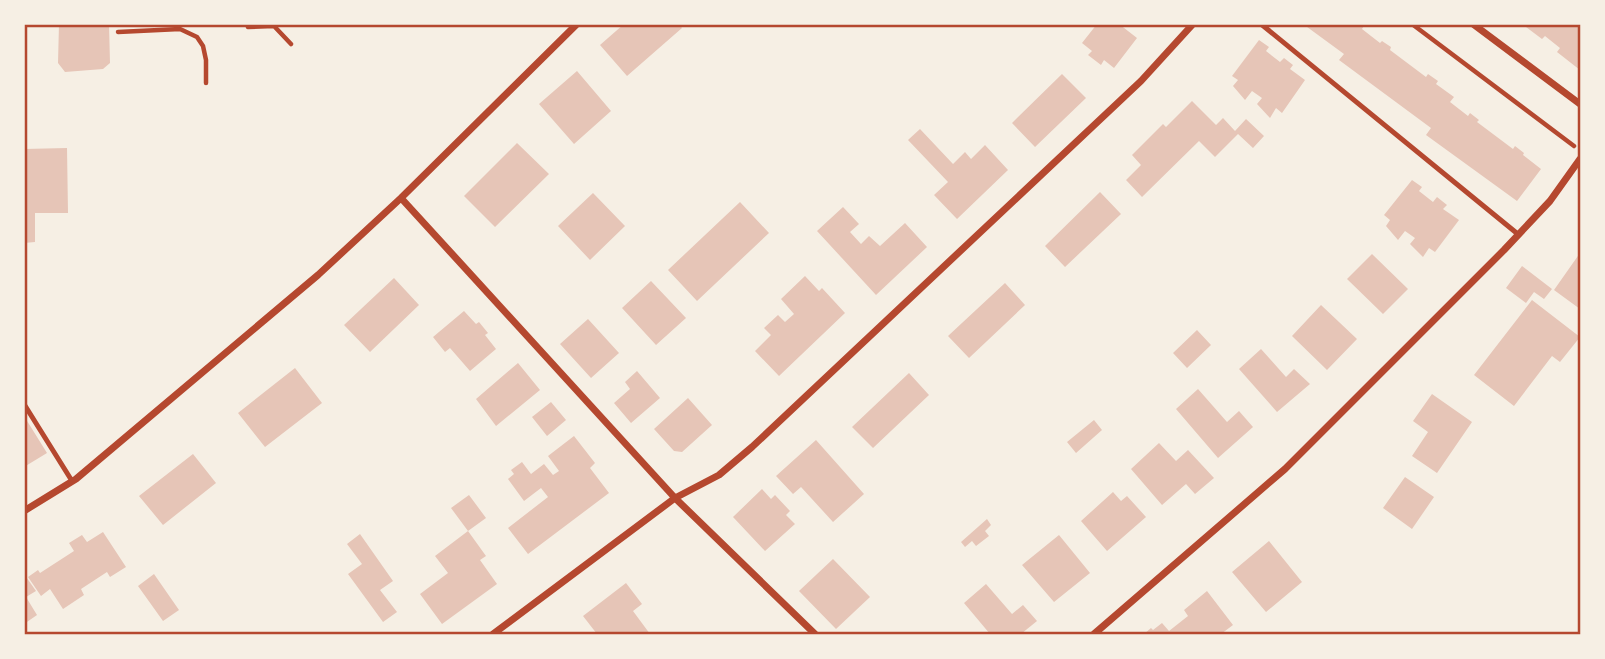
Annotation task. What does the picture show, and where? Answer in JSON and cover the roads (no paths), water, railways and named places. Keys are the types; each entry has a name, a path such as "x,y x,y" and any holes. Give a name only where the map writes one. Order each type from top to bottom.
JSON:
{"street":[{"path":"24,511 72,481 318,275 401,198 577,24"},
{"path":"493,635 675,498 719,474 752,447 1141,81 1193,24"},
{"path":"1473,24 1580,104"},
{"path":"1094,635 1285,469 1519,235 1550,201 1580,159"},
{"path":"401,198 675,498 815,635"}],"lane":[{"path":"1261,24 1519,235"},
{"path":"24,404 72,481"}]}
